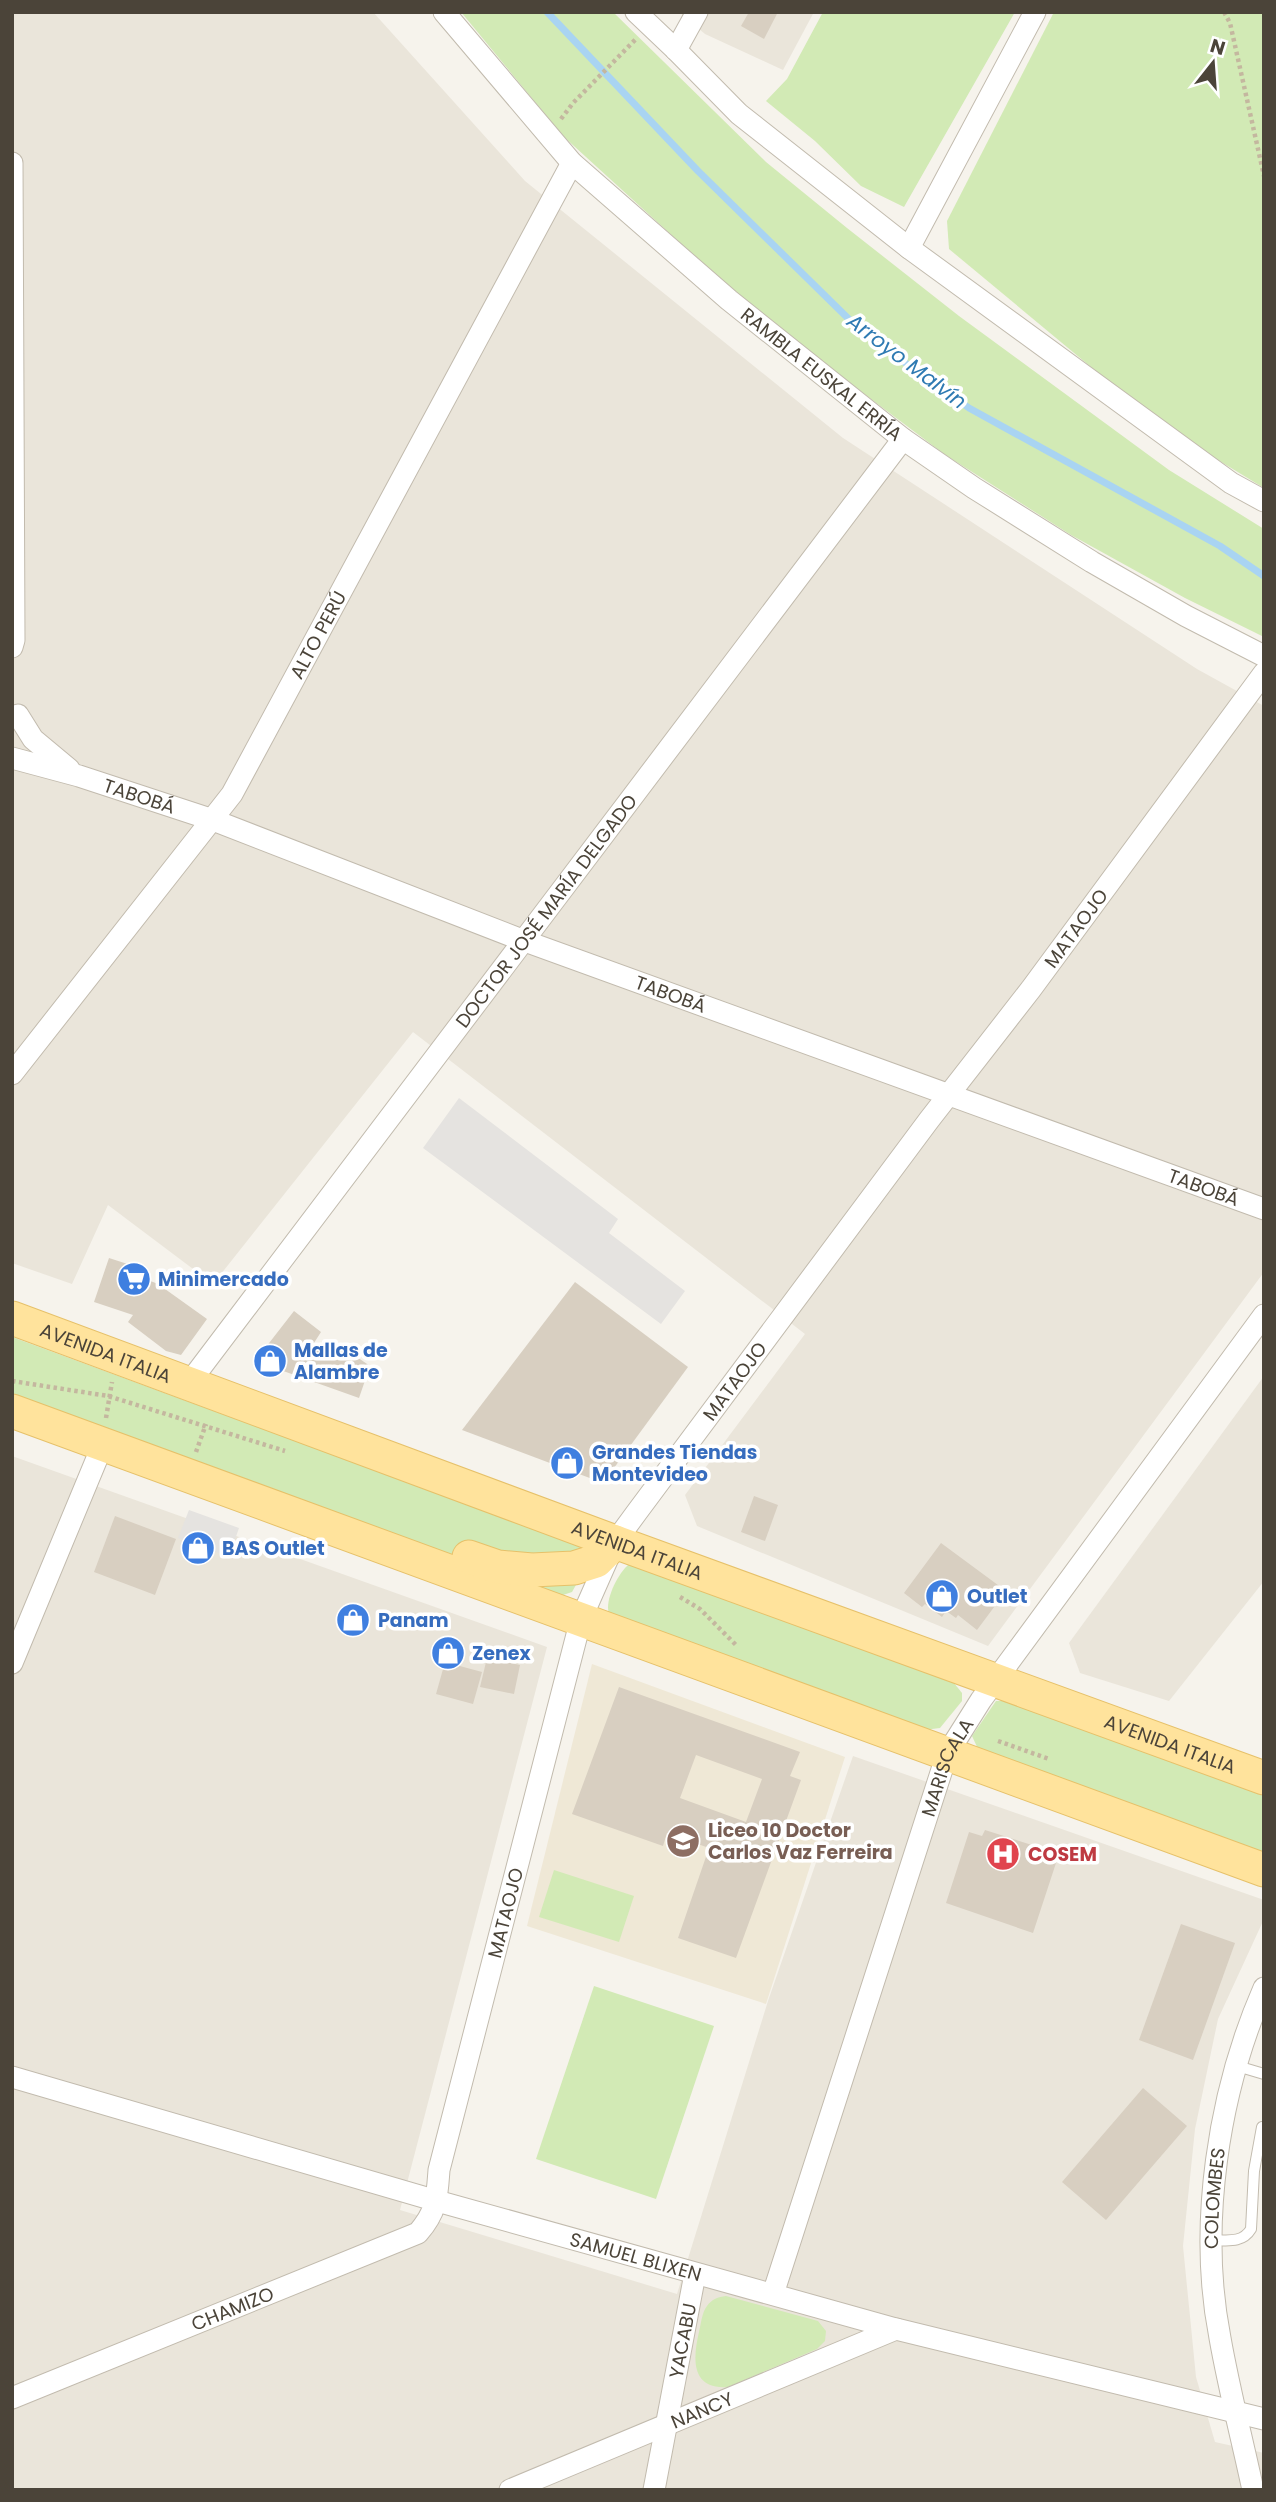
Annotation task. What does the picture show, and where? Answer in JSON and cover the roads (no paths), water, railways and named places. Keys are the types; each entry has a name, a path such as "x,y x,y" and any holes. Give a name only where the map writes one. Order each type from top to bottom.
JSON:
{"main road":[{"name":"AVENIDA ITALIA","path":"12,1318 615,1542 1264,1778"},
{"path":"12,1411 580,1619 954,1742 1264,1870"},
{"path":"328,1526 387,1527 498,1567 532,1570 574,1568 596,1561 615,1542"}],"street":[{"name":"RAMBLA EUSKAL ERRÍA","path":"444,12 572,163 729,300 903,439 974,488 1092,562 1185,616 1264,656"},
{"path":"636,12 738,114 909,248 1231,483 1264,501"},
{"path":"676,50 697,12"},
{"path":"909,248 1035,12"},
{"path":"12,163 12,647"},
{"name":"ALTO PERÚ","path":"12,1073 213,820 238,782 572,163"},
{"name":"DOCTOR JOSÉ MARÍA DELGADO","path":"203,1388 522,940 903,439"},
{"name":"MATAOJO","path":"437,2201 439,2170 580,1619 615,1542 949,1093 1031,989 1264,673"},
{"name":"TABOBÁ","path":"15,708 33,739 79,776"},
{"name":"TABOBÁ","path":"12,739 17,727 15,708"},
{"name":"TABOBÁ","path":"12,758 79,776 213,820 522,940 1264,1209"},
{"name":"MARISCALA","path":"773,2294 954,1742 995,1680 1264,1315"},
{"path":"12,1663 103,1444"},
{"name":"COLOMBES","path":"1252,2490 1219,2337 1211,2240 1220,2142 1237,2066 1264,1988"},
{"name":"SAMUEL BLIXEN","path":"12,2077 437,2201 896,2329 1264,2419"},
{"name":"CHAMIZO","path":"12,2398 418,2234 431,2218 437,2201"},
{"name":"YACABU","path":"654,2490 695,2274"},
{"name":"NANCY","path":"510,2490 896,2329"}],"lane":[{"path":"1237,2066 1264,2074"},
{"path":"1211,2240 1239,2240 1248,2236 1251,2229 1254,2171 1262,2127"}],"waterway":[{"name":"Arroyo Malvín","path":"547,12 698,171 863,333 969,408 1220,546 1264,576"}],"place":[{"name":"Minimercado","path":"134,1279"},
{"name":"Mallas de Alambre","path":"270,1361"},
{"name":"Grandes Tiendas Montevideo","path":"567,1463"},
{"name":"BAS Outlet","path":"198,1548"},
{"name":"Outlet","path":"942,1596"},
{"name":"Panam","path":"353,1620"},
{"name":"Zenex","path":"448,1653"},
{"name":"Liceo 10 Doctor Carlos Vaz Ferreira","path":"683,1841"},
{"name":"COSEM","path":"1003,1854"}]}
